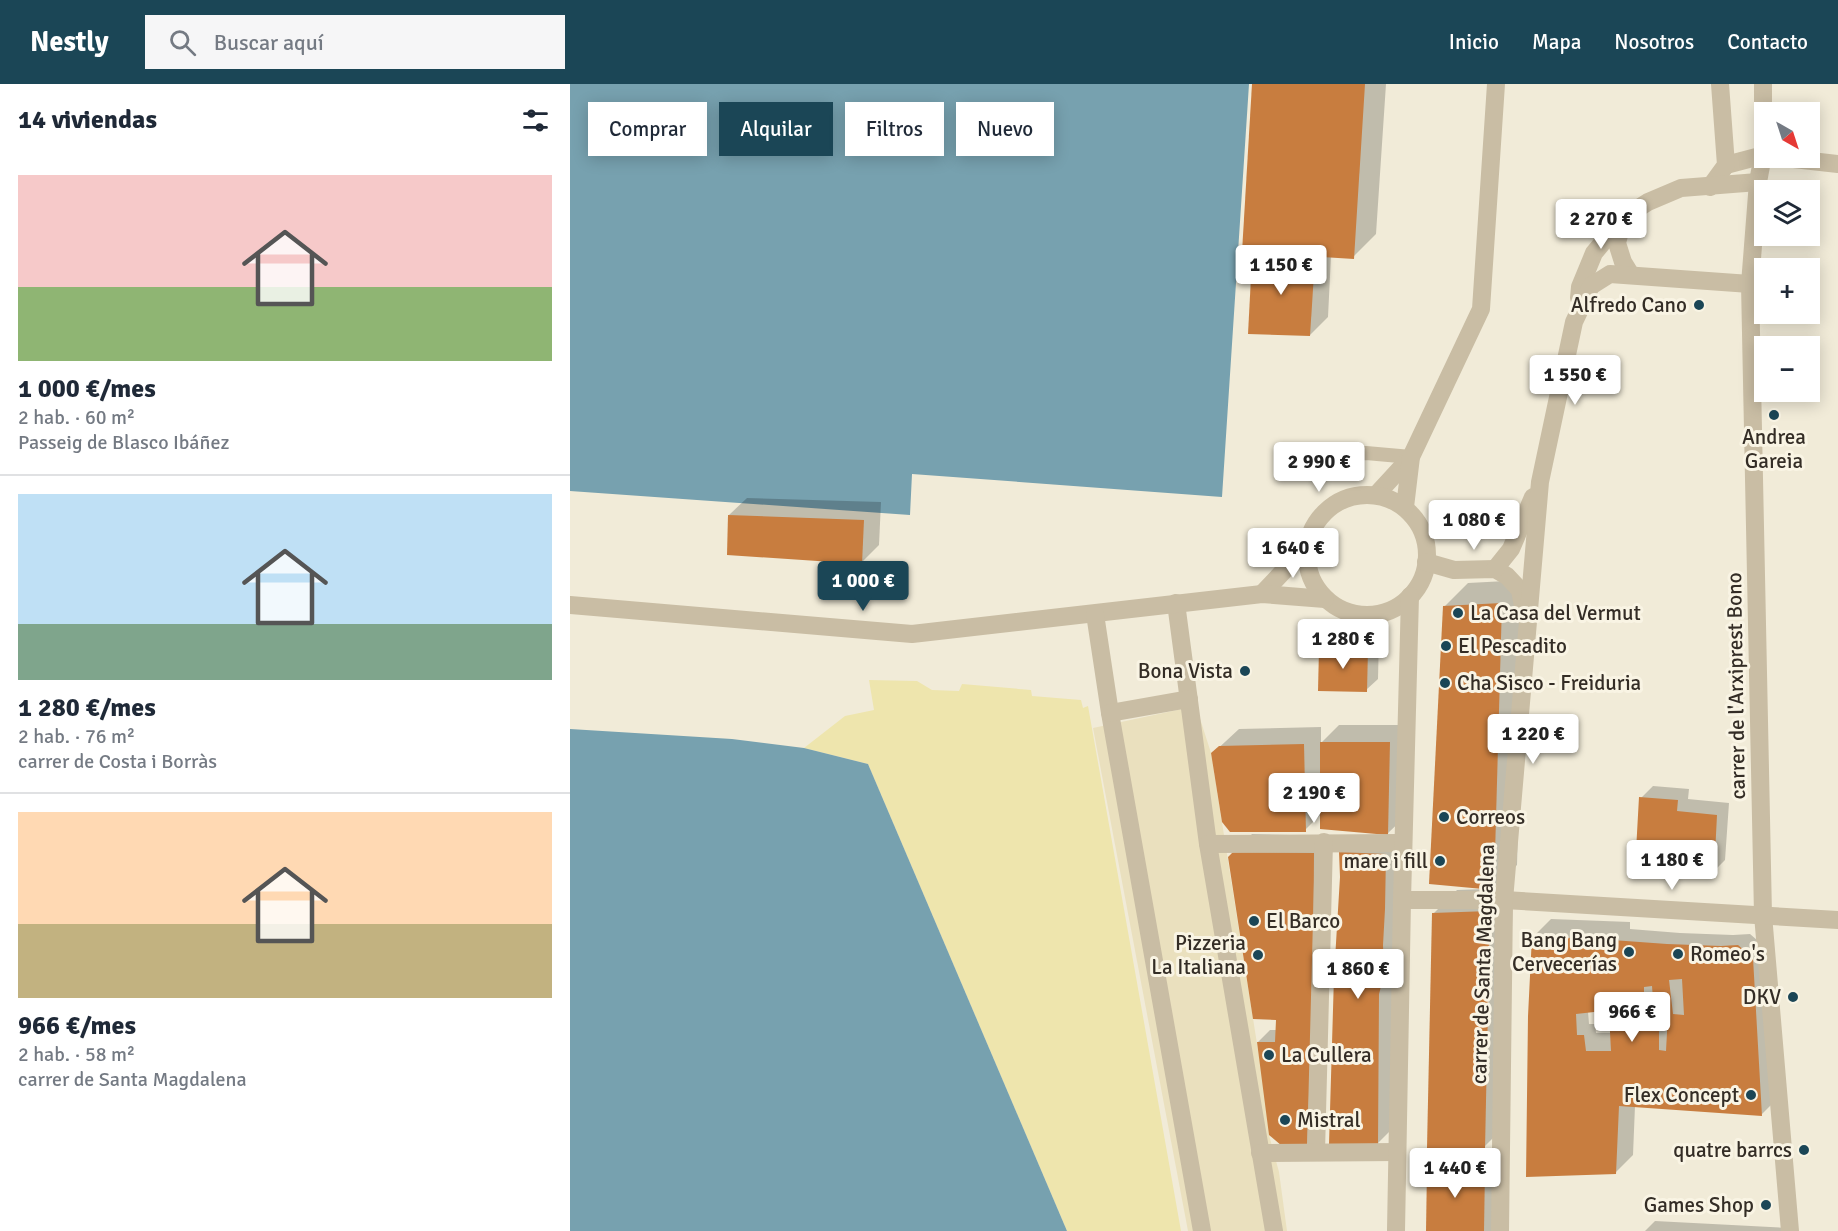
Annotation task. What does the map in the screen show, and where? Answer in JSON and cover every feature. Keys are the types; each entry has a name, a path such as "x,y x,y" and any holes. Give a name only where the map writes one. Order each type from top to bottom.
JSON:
{"street":[{"path":"1376,495 1411,457 1481,309 1496,84"},
{"path":"1720,84 1726,165"},
{"name":"carrer de l'Arxiprest Bono","path":"1763,84 1763,102"},
{"path":"1710,187 1726,165 1754,157"},
{"path":"1820,162 1838,164"},
{"path":"1574,322 1580,287 1594,254 1623,218 1648,202 1681,188 1754,182"},
{"path":"1623,218 1617,243 1623,262 1631,275 1750,284"},
{"name":"carrer de l'Arxiprest Bono","path":"1754,233 1750,284 1763,915 1790,1231"},
{"name":"carrer de Santa Magdalena","path":"1500,1231 1504,900 1540,482 1574,322 1591,286 1610,274 1631,275"},
{"path":"1405,507 1411,457"},
{"name":"carrer de Santa Magdalena","path":"1527,627 1520,590 1507,576 1495,569 1511,549 1540,482"},
{"path":"1376,495 1405,507 1418,523 1426,542 1424,577 1419,587 1410,596 1384,613 1363,615 1343,610 1325,599 1311,577 1306,557 1312,531 1326,510 1344,499 1376,495"},
{"path":"1262,594 1307,546"},
{"path":"1426,562 1454,570 1495,569"},
{"path":"570,605 912,634 1262,594 1325,599"},
{"path":"1396,1231 1410,596"},
{"path":"1176,603 1189,699 1217,843 1260,1153 1274,1231"},
{"path":"1095,614 1110,713 1202,1231"},
{"path":"1110,713 1189,699"},
{"path":"1316,1152 1324,842"},
{"path":"1217,843 1403,843"},
{"path":"1402,900 1504,900 1838,920"},
{"path":"1260,1153 1397,1152"}],"lane":[{"path":"1322,456 1366,453 1411,457"}],"sand":[{"path":"869,680 917,681 932,690 959,691 962,684 1031,690 1032,696 1081,700 1083,708 1088,706 1181,1231 1067,1231 868,764 804,748 845,716 874,710"}],"shaded area":[{"path":"1196,706 1211,753 1264,1088 1269,1135 1279,1172 1287,1231 1188,1231 1093,728"}],"water":[{"path":"570,84 1249,84 1222,497 912,474 910,515 570,491"},
{"path":"570,729 732,739 804,748 868,764 1067,1231 570,1231"}],"building":[{"path":"1252,84 1365,84 1354,259 1242,252"},
{"path":"1252,258 1315,258 1310,336 1248,334"},
{"path":"728,515 864,520 862,564 727,555"},
{"path":"1502,603 1494,890 1429,884 1443,606"},
{"path":"1368,648 1367,692 1318,691 1319,649"},
{"path":"1320,742 1390,742 1388,835 1320,829"},
{"path":"1304,744 1306,832 1230,832 1222,822 1211,753 1219,746"},
{"path":"1639,797 1678,800 1677,811 1717,815 1714,874 1635,869"},
{"path":"1233,852 1314,853 1313,991 1307,1147 1282,1146 1269,1135 1257,1042 1275,1042 1276,1020 1253,1019 1228,857"},
{"path":"1339,852 1386,854 1384,975 1379,994 1378,1145 1329,1145 1334,976 1340,877"},
{"path":"1490,911 1485,1149 1427,1148 1432,913"},
{"path":"1532,936 1667,944 1738,945 1753,958 1762,1116 1619,1106 1616,1174 1526,1177 1528,1016","holes":["1682,979 1684,1015 1673,1014 1669,980","1652,986 1653,999 1644,999 1644,987","1629,998 1630,1013 1618,1013 1618,999","1603,1011 1609,1013 1611,1051 1586,1051 1584,1035 1577,1035 1576,1014","1659,1014 1668,1014 1666,1051 1659,1050"]},
{"path":"1427,1167 1485,1168 1484,1231 1426,1231"}],"place":[{"name":"Alfredo Cano","path":"1699,305"},
{"name":"Andrea Gareia","path":"1774,415"},
{"name":"La Casa del Vermut","path":"1458,613"},
{"name":"El Pescadito","path":"1446,646"},
{"name":"Bona Vista","path":"1245,671"},
{"name":"Cha Sisco - Freiduria","path":"1445,683"},
{"name":"Correos","path":"1444,817"},
{"name":"mare i fill","path":"1440,861"},
{"name":"El Barco","path":"1254,921"},
{"name":"Bang Bang Cervecerías","path":"1629,952"},
{"name":"Romeo's","path":"1678,954"},
{"name":"Pizzeria La Italiana","path":"1258,955"},
{"name":"DKV","path":"1793,997"},
{"name":"La Cullera","path":"1269,1055"},
{"name":"Flex Concept","path":"1751,1095"},
{"name":"Mistral","path":"1285,1120"},
{"name":"quatre barrcs","path":"1804,1150"},
{"name":"Games Shop","path":"1766,1205"}]}
